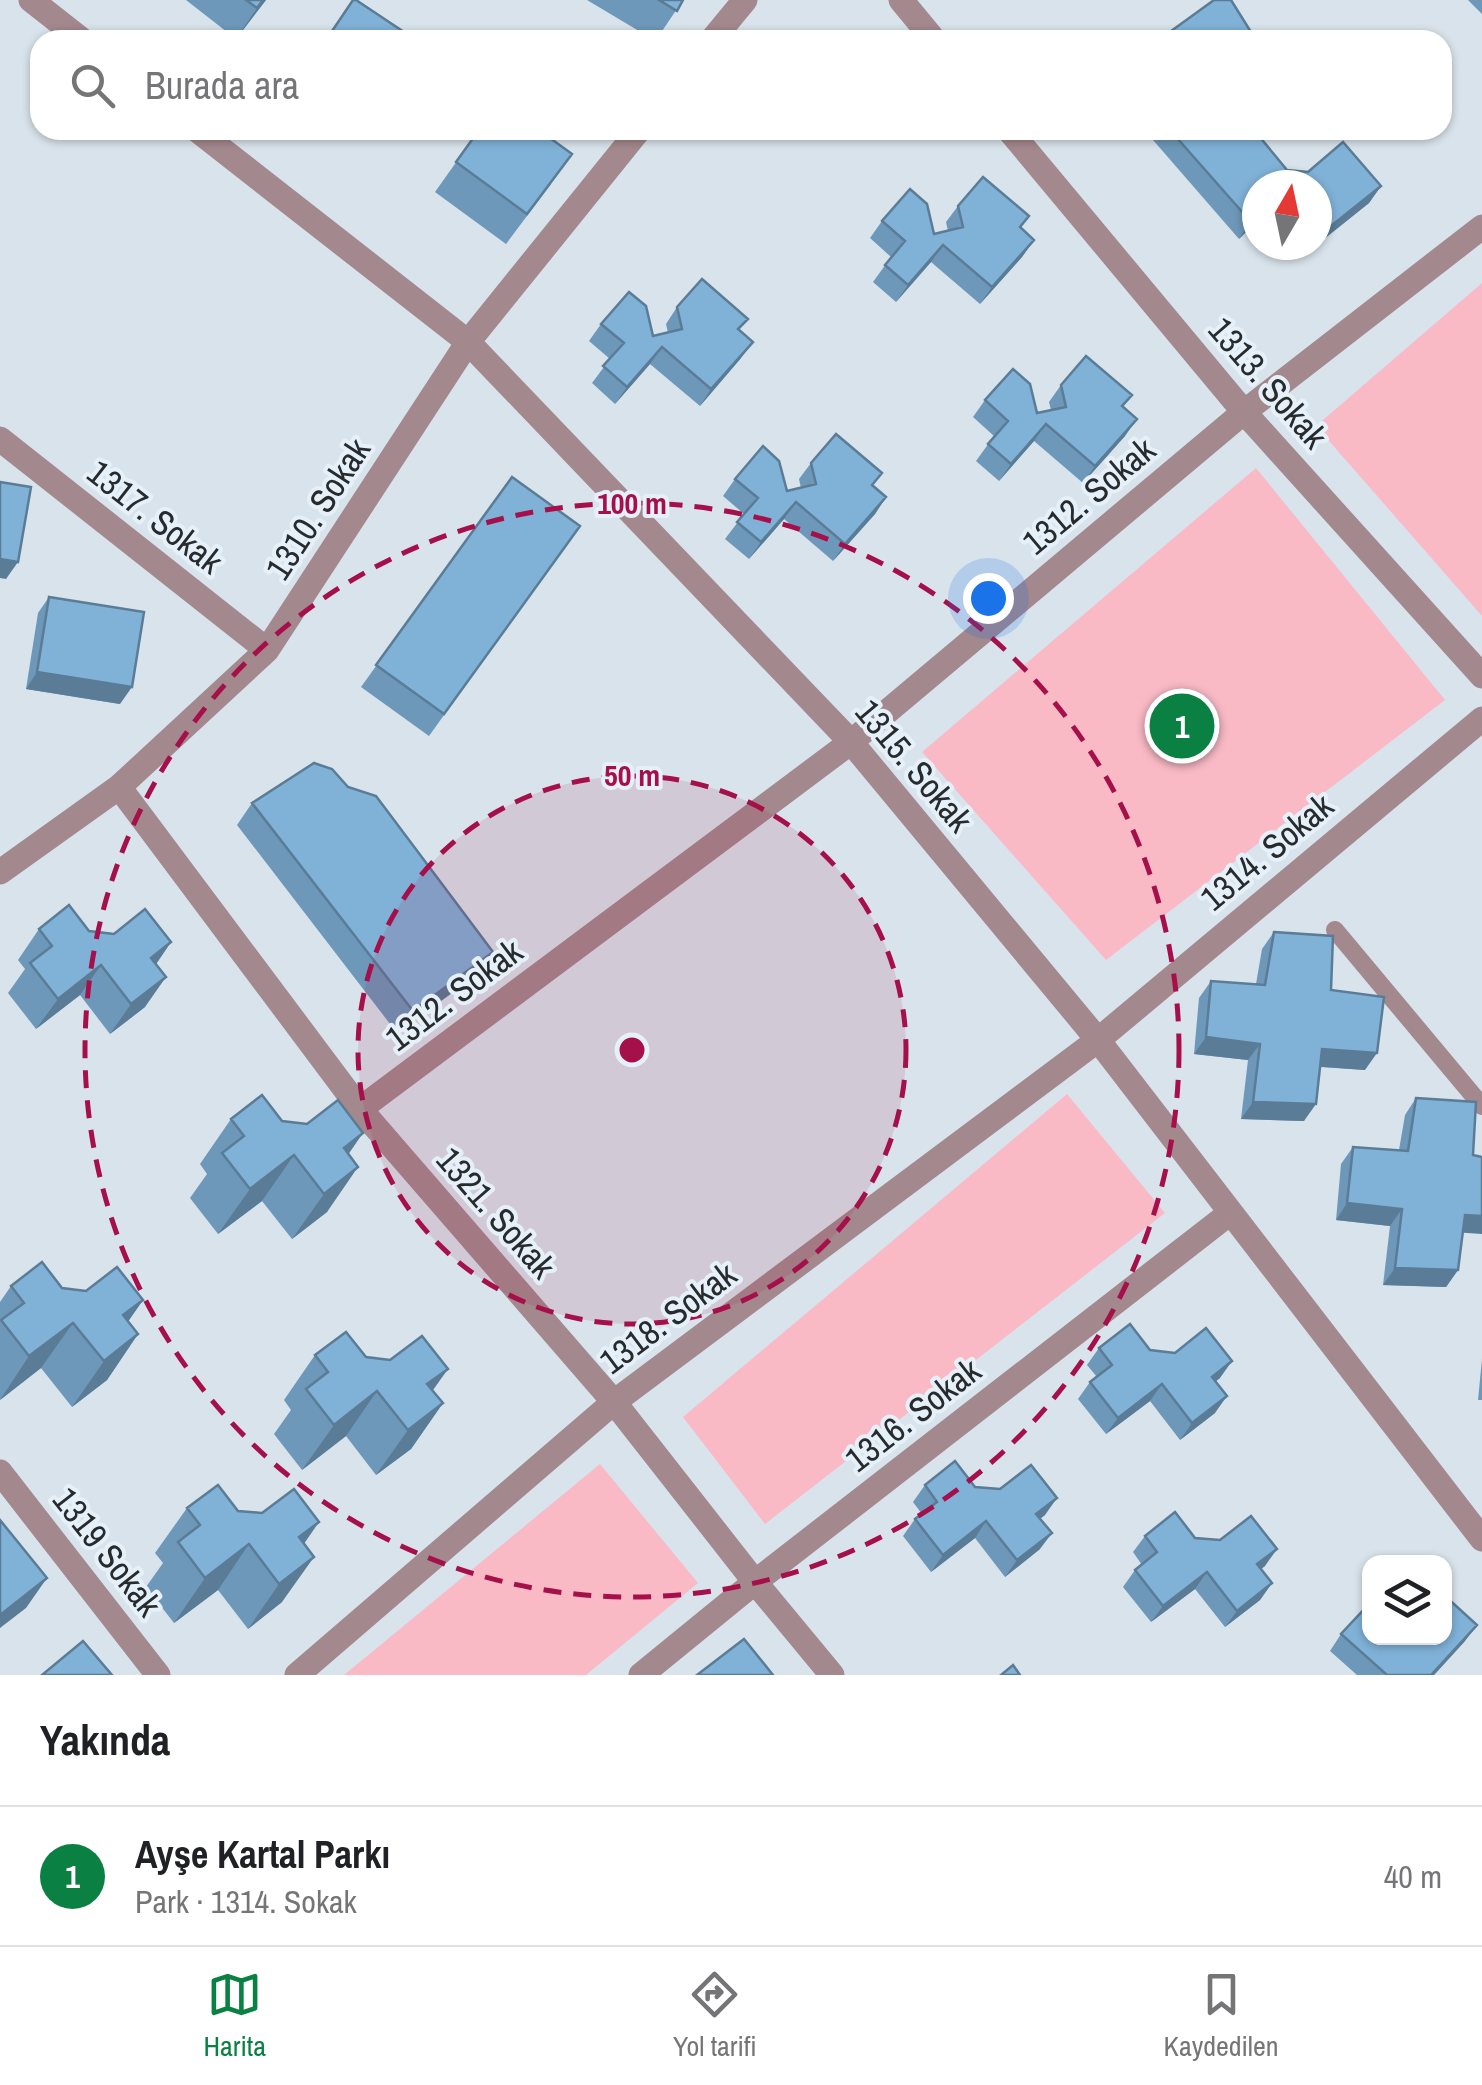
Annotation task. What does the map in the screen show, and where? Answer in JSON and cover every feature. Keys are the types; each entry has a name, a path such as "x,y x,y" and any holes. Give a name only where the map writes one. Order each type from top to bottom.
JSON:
{"street":[{"path":"31,0 69,30"},
{"path":"720,30 744,0"},
{"path":"901,0 926,30"},
{"name":"1315. Sokak","path":"210,140 468,342 851,742 1098,1040 1482,1539"},
{"name":"1310. Sokak","path":"0,872 119,788 267,650 468,342 632,140"},
{"name":"1313. Sokak","path":"1017,140 1244,412 1482,676"},
{"name":"1312. Sokak","path":"360,1109 851,742 1244,412 1482,227"},
{"name":"1317. Sokak","path":"0,439 267,650"},
{"name":"1314. Sokak","path":"1098,1040 1482,719"},
{"name":"1321. Sokak","path":"119,788 360,1109 614,1402 832,1675"},
{"name":"1318. Sokak","path":"298,1675 614,1402 1098,1040"},
{"name":"1316. Sokak","path":"641,1675 1230,1213"},
{"name":"1319 Sokak","path":"0,1472 158,1675"}],"lane":[{"path":"1335,930 1482,1106"}],"shaded area":[{"path":"1482,283 1482,616 1316,426"},
{"path":"1256,468 1445,700 1106,960 922,752"},
{"path":"1067,1094 1165,1213 765,1524 683,1417"},
{"path":"600,1464 698,1583 586,1675 344,1675"}],"building":[{"path":"246,0 263,0 257,8"},
{"path":"356,0 401,30 333,30"},
{"path":"659,0 683,0 677,11"},
{"path":"1214,0 1231,0 1250,30 1173,30"},
{"path":"472,140 553,140 572,154 527,214 456,162"},
{"path":"1179,140 1262,140 1287,170 1242,170 1242,212"},
{"path":"1343,142 1381,186 1332,225 1332,170 1310,170"},
{"path":"983,177 1029,216 1020,227 1034,240 992,287 943,245 908,285 885,265 905,241 882,221 910,189 927,204 934,234 963,227 958,206"},
{"path":"702,279 748,319 738,329 753,342 711,389 662,347 627,387 603,366 624,343 601,324 629,292 646,306 653,336 682,329 677,307"},
{"path":"1086,356 1132,395 1122,406 1137,419 1095,466 1046,424 1011,464 988,444 1008,421 985,400 1013,369 1030,384 1037,413 1066,407 1061,385"},
{"path":"836,434 882,473 872,485 886,497 845,544 796,502 761,542 737,522 758,498 735,479 763,446 779,461 787,491 816,484 811,463"},
{"path":"512,477 580,526 444,714 376,665"},
{"path":"0,482 31,487 18,562 0,559"},
{"path":"49,597 144,612 132,687 37,672"},
{"path":"314,763 332,769 348,787 376,796 493,952 413,1011 252,803"},
{"path":"69,905 89,931 114,934 145,909 171,942 151,958 166,977 131,1004 101,965 58,999 30,963 52,946 39,929"},
{"path":"1274,932 1333,936 1331,990 1384,997 1377,1053 1322,1049 1316,1104 1253,1102 1260,1044 1206,1037 1211,981 1265,985"},
{"path":"262,1095 282,1121 307,1124 338,1100 363,1133 344,1148 358,1167 324,1194 294,1155 250,1189 222,1153 244,1136 231,1119"},
{"path":"1416,1098 1476,1102 1473,1155 1482,1157 1482,1216 1465,1215 1458,1270 1395,1268 1402,1209 1347,1203 1353,1147 1408,1151"},
{"path":"42,1262 62,1288 86,1291 117,1267 143,1300 123,1315 138,1334 104,1361 73,1323 29,1356 1,1320 24,1303 11,1286"},
{"path":"1130,1324 1150,1350 1175,1353 1206,1328 1232,1361 1212,1377 1227,1396 1192,1423 1162,1384 1118,1418 1090,1382 1112,1365 1099,1348"},
{"path":"346,1332 366,1357 390,1360 422,1336 448,1369 427,1384 443,1403 408,1430 377,1391 334,1425 306,1389 328,1372 315,1355"},
{"path":"955,1461 975,1487 1000,1489 1031,1465 1057,1498 1036,1514 1052,1533 1017,1560 986,1521 943,1555 915,1519 937,1502 925,1485"},
{"path":"218,1485 238,1511 262,1513 294,1489 319,1522 299,1537 314,1557 279,1584 249,1544 205,1578 178,1542 200,1525 187,1508"},
{"path":"1175,1512 1195,1538 1220,1540 1251,1516 1277,1549 1257,1564 1272,1583 1237,1611 1207,1572 1163,1606 1135,1570 1157,1552 1145,1536"},
{"path":"0,1520 47,1578 0,1615"},
{"path":"1452,1602 1477,1625 1431,1675 1387,1675 1341,1634 1362,1612 1362,1645 1452,1645"},
{"path":"744,1639 773,1675 697,1675"},
{"path":"83,1641 112,1675 42,1675"},
{"path":"1013,1665 1020,1675 1001,1675"}],"place":[{"name":"Ayşe Kartal Parkı","path":"1182,726"}]}
